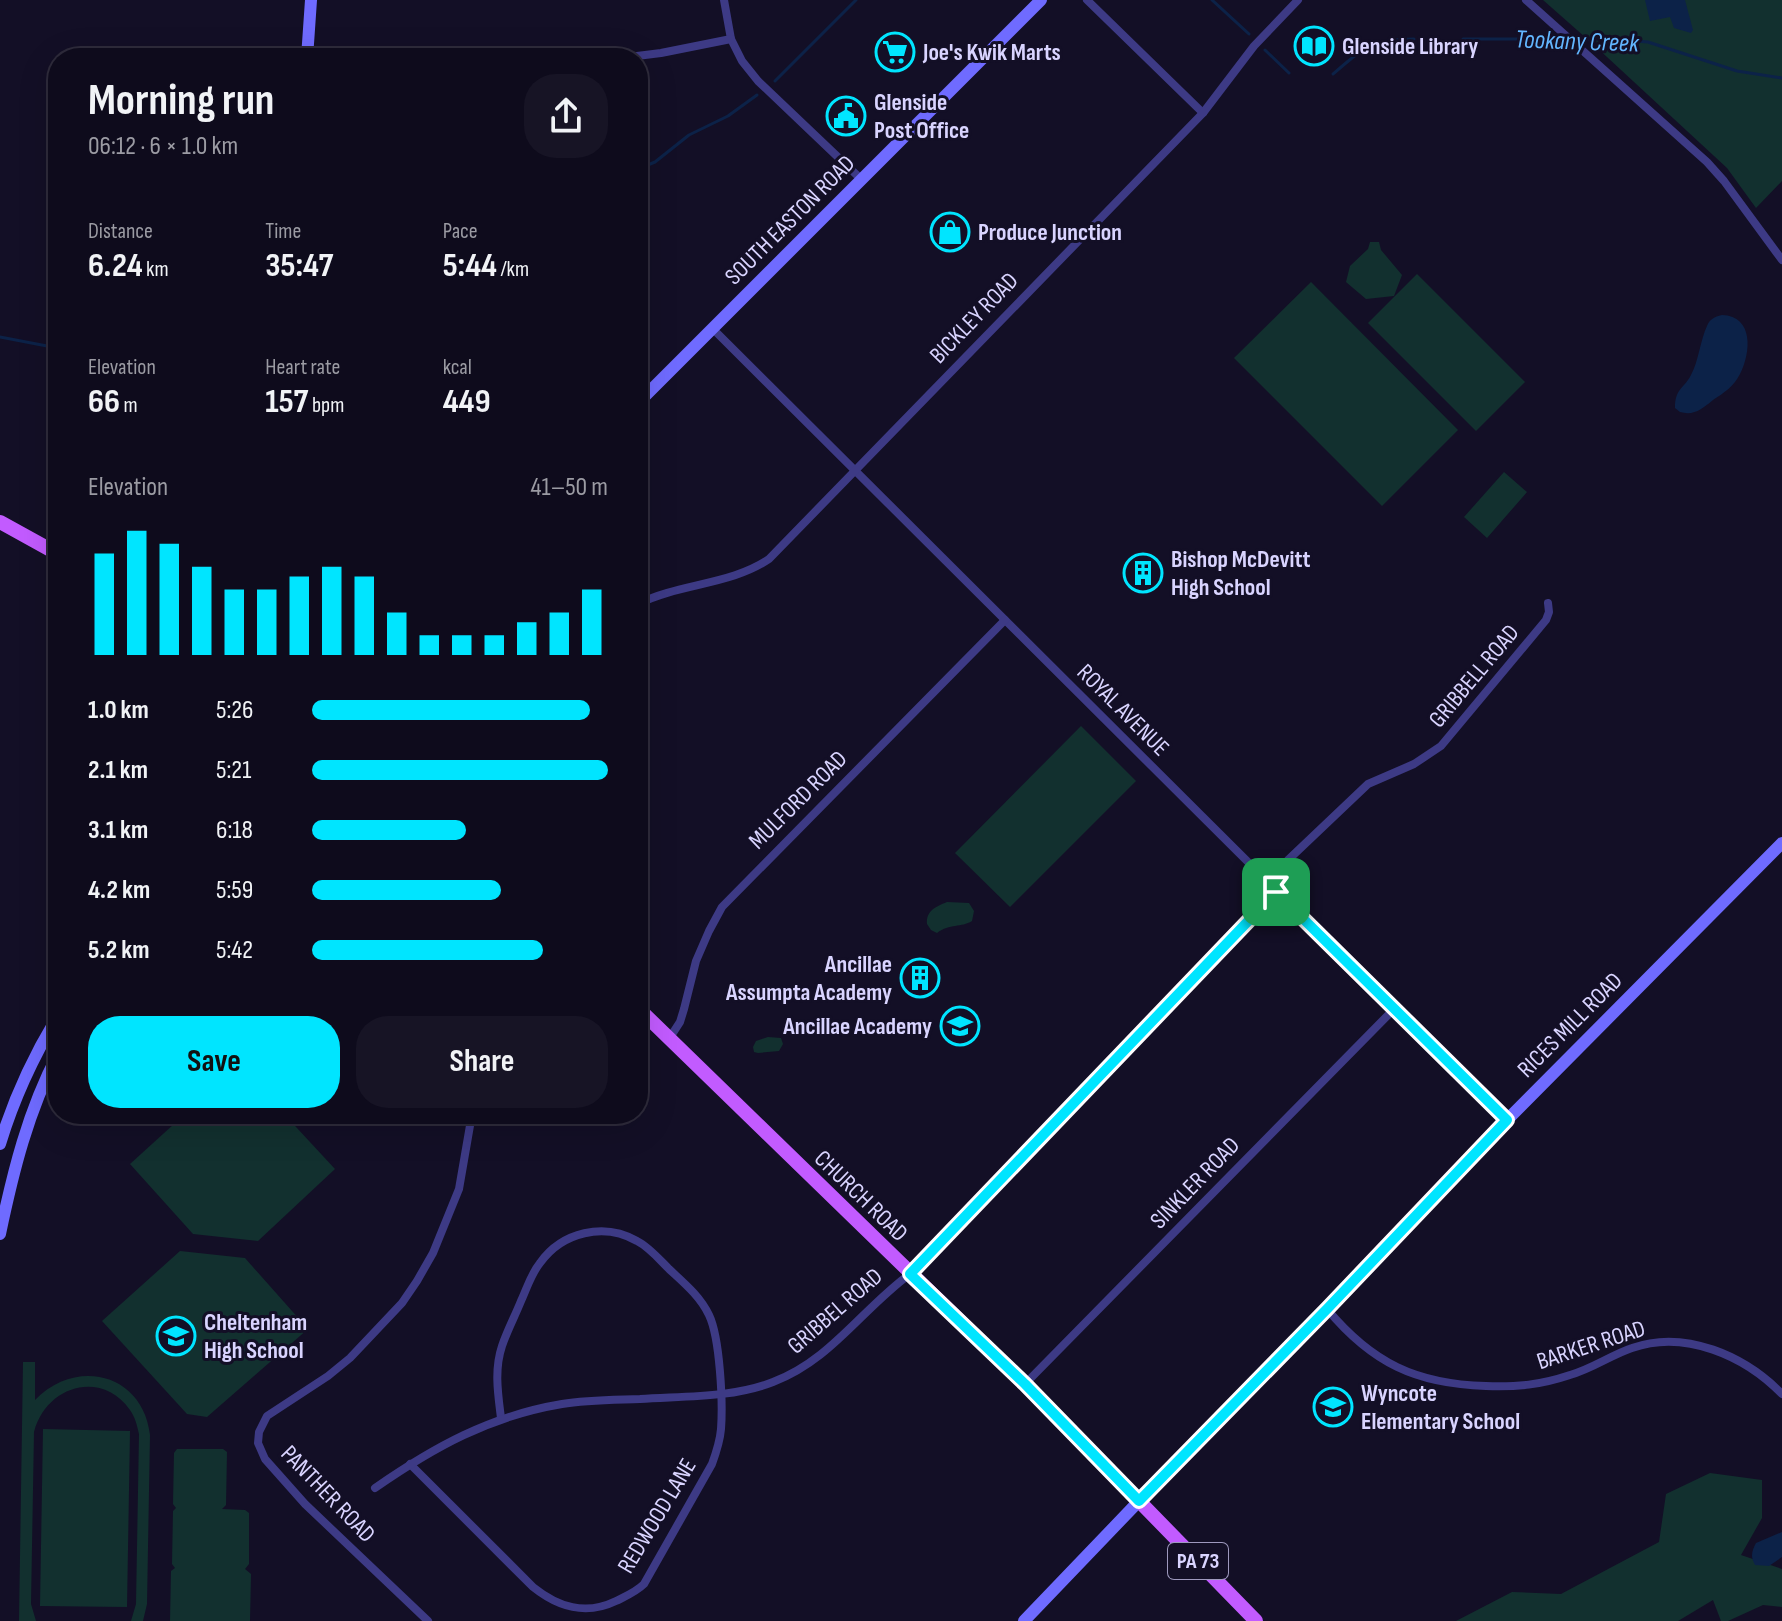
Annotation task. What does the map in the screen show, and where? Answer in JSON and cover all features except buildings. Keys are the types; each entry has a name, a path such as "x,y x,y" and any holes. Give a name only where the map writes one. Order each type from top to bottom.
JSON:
{"main road":[{"path":"0,522 48,548"},
{"name":"CHURCH ROAD","path":"648,1018 1025,1384 1256,1621"}],"street":[{"path":"308,48 311,0"},
{"path":"724,0 731,39 742,61 758,81 862,180"},
{"name":"SOUTH EASTON ROAD","path":"648,393 1041,0"},
{"path":"1087,0 1203,113"},
{"name":"BICKLEY ROAD","path":"648,600 735,575 769,559 1203,113 1254,46 1298,0"},
{"path":"1526,0 1707,162 1782,260"},
{"path":"648,55 731,39"},
{"name":"ROYAL AVENUE","path":"712,328 1507,1120"},
{"name":"GRIBBELL ROAD","path":"1267,882 1368,784 1414,764 1441,746 1546,620 1548,603"},
{"name":"MULFORD ROAD","path":"669,1039 680,1022 696,961 722,907 1005,620"},
{"name":"RICES MILL ROAD","path":"1024,1621 1507,1120 1782,843"},
{"name":"GRIBBEL ROAD","path":"375,1488 433,1449 501,1418 565,1404 742,1391 774,1382 804,1366 833,1346 890,1289 910,1274 1276,892"},
{"name":"SINKLER ROAD","path":"1025,1384 1394,1009"},
{"path":"0,1144 24,1078 48,1033"},
{"path":"0,1234 5,1186 48,1075"},
{"name":"PANTHER ROAD","path":"428,1621 305,1504 265,1459 258,1443 262,1423 267,1416 350,1358 402,1303 417,1281 443,1232 459,1189 470,1124"},
{"name":"REDWOOD LANE","path":"410,1464 544,1596 577,1608 599,1608 629,1595 644,1584 712,1464 721,1428 717,1342 710,1318 698,1298 641,1243 614,1233 593,1231 575,1236 545,1256 532,1275 500,1352 498,1389 501,1418"},
{"name":"BARKER ROAD","path":"1327,1309 1372,1353 1404,1371 1434,1381 1467,1386 1524,1387 1574,1374 1633,1347 1676,1343 1727,1354 1751,1368 1782,1394"}],"green space":[{"path":"1543,0 1782,0 1782,181 1756,208 1727,168"},
{"path":"1370,242 1379,242 1381,250 1402,275 1394,296 1366,299 1346,282 1350,266 1368,249"},
{"path":"1417,274 1525,382 1476,431 1368,323"},
{"path":"1311,282 1458,430 1382,506 1234,358"},
{"path":"1504,472 1527,492 1487,538 1464,517"},
{"path":"1081,726 1136,781 1010,907 955,853"},
{"path":"947,902 969,903 974,911 972,921 937,933 927,924 928,916"},
{"path":"768,1037 781,1038 783,1044 779,1051 754,1052 756,1041"},
{"path":"174,1124 293,1124 335,1169 258,1241 193,1234 130,1164"},
{"path":"180,1251 245,1258 308,1329 207,1417 187,1414 102,1321"},
{"path":"23,1362 35,1362 35,1400 52,1387 70,1379 88,1376 106,1378 122,1386 135,1398 145,1414 150,1435 147,1604 143,1621 131,1621 136,1604 139,1434 132,1413 118,1397 90,1387 76,1388 50,1403 40,1416 34,1432 31,1604 36,1621 19,1621"},
{"path":"43,1429 130,1431 127,1607 40,1606"},
{"path":"177,1449 223,1449 227,1452 226,1505 222,1509 249,1513 249,1564 245,1569 251,1574 250,1621 170,1621 171,1571 175,1568 172,1564 173,1511 176,1508 173,1504 174,1453"},
{"path":"1710,1473 1762,1480 1762,1518 1741,1555 1782,1569 1782,1607 1763,1605 1728,1621 1721,1621 1713,1600 1678,1621 1456,1621 1512,1592 1561,1594 1659,1542 1666,1494"}],"water":[{"path":"1645,0 1685,0 1693,30 1691,33 1674,28 1670,17 1650,21"},
{"path":"1722,315 1732,317 1745,329 1748,346 1744,365 1735,382 1721,395 1698,411 1680,412 1675,408 1677,396 1694,369 1708,324"},
{"path":"1782,1532 1782,1557 1769,1566 1755,1565 1752,1554 1756,1543"}],"waterway":[{"name":"Tookany Creek","path":"775,81 856,0"},
{"name":"Tookany Creek","path":"1212,0 1249,34"},
{"name":"Tookany Creek","path":"1333,74 1378,43 1414,39"},
{"name":"Tookany Creek","path":"1463,39 1564,39"},
{"name":"Tookany Creek","path":"1571,39 1648,42 1737,71 1782,78"},
{"name":"Tookany Creek","path":"1265,50 1289,73"},
{"name":"Tookany Creek","path":"648,165 689,135 728,116 757,95"},
{"name":"Tookany Creek","path":"0,337 48,345"}],"place":[{"name":"Glenside Library","path":"1314,46"},
{"name":"Joe's Kwik Marts","path":"895,52"},
{"name":"Glenside Post Office","path":"846,116"},
{"name":"Produce Junction","path":"950,232"},
{"name":"Bishop McDevitt High School","path":"1143,573"},
{"name":"Ancillae Assumpta Academy","path":"920,978"},
{"name":"Ancillae Academy","path":"960,1026"},
{"name":"Cheltenham High School","path":"176,1336"},
{"name":"Wyncote Elementary School","path":"1333,1407"}],"route":[{"path":"1276,892 1507,1120 1139,1501 1025,1384 910,1274 1276,892"}]}
